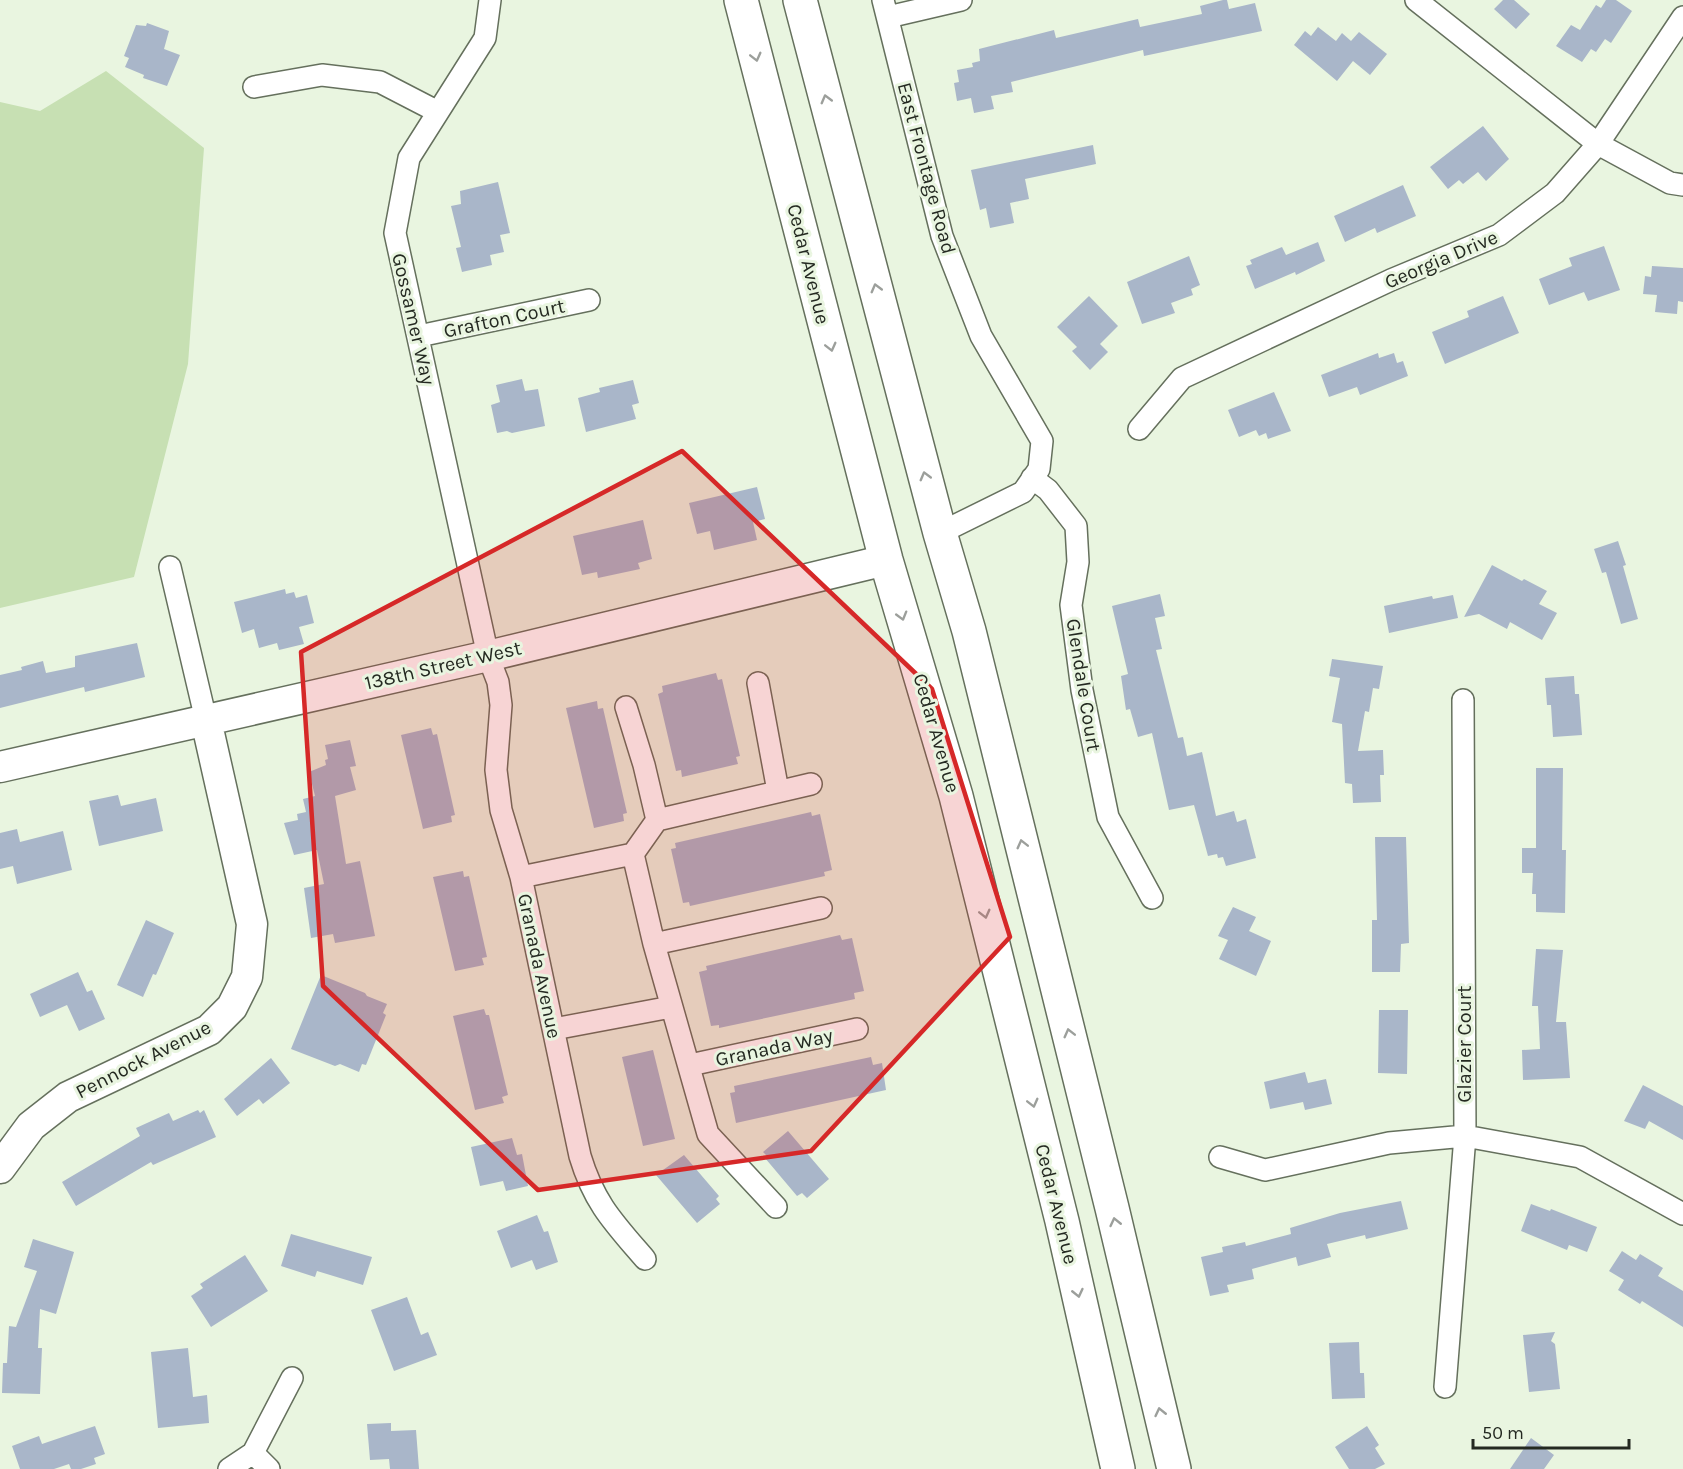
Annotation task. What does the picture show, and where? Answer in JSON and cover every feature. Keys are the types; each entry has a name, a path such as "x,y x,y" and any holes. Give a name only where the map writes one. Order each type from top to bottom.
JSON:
{"highway":[{"name":"Cedar Avenue","path":"741,0 886,560 956,796 1062,1221 1118,1469"},
{"path":"800,0 940,533 969,631 1174,1469"}],"street":[{"name":"Gossamer Way","path":"488,656 395,233 409,158 485,38 490,0"},
{"path":"885,9 961,0"},
{"path":"1416,0 1598,144 1670,183 1683,184"},
{"name":"East Frontage Road","path":"885,9 942,236 981,336 1042,441 1038,469 1028,485"},
{"name":"Georgia Drive","path":"1139,429 1182,378 1391,280 1499,235 1556,194 1598,144 1683,17"},
{"path":"254,87 322,75 380,82 438,112"},
{"name":"Grafton Court","path":"419,336 589,300"},
{"path":"940,533 1028,485"},
{"name":"Glendale Court","path":"1028,485 1048,490 1077,526 1078,562 1071,605 1082,690 1108,817 1152,898"},
{"name":"138th Street West","path":"0,767 488,656 886,560"},
{"path":"170,567 206,720"},
{"name":"Granada Avenue","path":"488,656 498,682 501,705 496,770 497,790 521,877 586,1176 604,1211 645,1259"},
{"path":"758,683 778,791"},
{"name":"Glazier Court","path":"1445,1387 1465,1136 1463,700"},
{"path":"626,707 645,765 657,820"},
{"name":"Pennock Avenue","path":"0,1168 31,1126 68,1097 209,1030 232,1007 247,977 252,924 206,720"},
{"path":"521,877 633,854 657,820 811,784"},
{"name":"Granada Way","path":"633,854 654,944 708,1134 776,1207"},
{"path":"654,944 821,908"},
{"path":"554,1029 671,1007"},
{"name":"Granada Way","path":"690,1065 857,1029"},
{"path":"1220,1157 1265,1170 1389,1143 1465,1136 1580,1157 1683,1214"},
{"path":"229,1469 253,1453 292,1378"},
{"path":"253,1453 269,1469"}],"highlighted area":[{"path":"682,451 932,689 1010,937 811,1151 538,1190 323,986 301,652"}],"green space":[{"path":"106,71 204,148 188,364 134,577 0,608 0,102 40,111"}],"building":[{"path":"1227,0 1229,9 1255,3 1262,31 1144,56 1143,50 1011,82 1013,92 991,96 994,109 974,113 971,98 957,101 954,83 959,82 957,70 973,67 972,63 980,61 979,49 1054,30 1056,38 1138,19 1140,27 1202,14 1200,6"},
{"path":"1503,0 1514,0 1530,14 1516,29 1494,9"},
{"path":"1606,0 1616,0 1632,11 1611,43 1605,39 1596,52 1591,49 1582,62 1556,46 1571,25 1580,30 1596,5 1601,8"},
{"path":"147,23 169,31 164,49 180,55 167,86 143,78 144,75 125,67 129,58 124,56 136,25 146,26"},
{"path":"1318,27 1336,41 1342,33 1351,41 1359,32 1387,54 1370,75 1353,61 1337,81 1294,45 1305,31 1311,36"},
{"path":"1483,126 1509,159 1486,181 1478,172 1463,184 1459,180 1448,189 1430,167"},
{"path":"1093,145 1096,164 1025,179 1029,199 1010,203 1014,223 990,228 986,208 980,210 971,170"},
{"path":"498,182 510,233 500,235 504,252 490,255 492,265 462,272 456,248 461,247 451,206 461,204 460,191"},
{"path":"1403,185 1416,216 1377,233 1375,228 1345,242 1334,216"},
{"path":"1318,242 1325,261 1296,275 1295,272 1255,289 1246,266 1252,264 1250,260 1282,247 1286,255"},
{"path":"1604,246 1620,290 1588,301 1584,292 1549,305 1539,279 1572,266 1569,258"},
{"path":"1189,256 1200,285 1191,289 1193,295 1171,303 1175,313 1142,324 1127,282"},
{"path":"1652,266 1683,268 1683,302 1678,301 1677,314 1655,312 1657,295 1643,294 1645,276 1651,277"},
{"path":"1089,296 1118,326 1100,344 1108,352 1090,370 1072,351 1077,347 1057,327"},
{"path":"1503,296 1519,333 1445,364 1432,332 1469,317 1467,311"},
{"path":"1378,353 1379,358 1394,353 1397,363 1403,361 1408,376 1360,395 1357,387 1329,397 1321,375"},
{"path":"522,379 525,391 538,389 545,426 512,433 507,431 497,433 491,405 500,402 496,385"},
{"path":"633,380 639,403 632,405 636,419 586,432 578,398 600,392 599,388"},
{"path":"1274,392 1291,431 1268,439 1266,433 1259,436 1256,430 1239,437 1228,410"},
{"path":"757,487 765,519 753,522 757,540 714,550 710,531 697,534 689,503"},
{"path":"643,520 652,559 638,563 640,569 598,578 597,572 582,575 573,536"},
{"path":"1618,541 1638,619 1621,624 1606,572 1602,573 1594,549"},
{"path":"1492,565 1547,591 1539,604 1557,613 1542,640 1510,622 1507,629 1479,614 1464,617"},
{"path":"285,589 286,594 294,592 296,598 307,595 314,623 299,627 304,644 279,650 277,643 259,648 254,629 242,633 234,602"},
{"path":"1160,594 1165,616 1155,618 1162,649 1156,650 1178,738 1183,737 1187,756 1202,752 1216,816 1234,811 1237,822 1246,819 1256,858 1226,866 1223,857 1218,858 1217,854 1208,856 1194,805 1169,810 1152,733 1138,737 1130,709 1126,710 1121,676 1128,674 1112,606"},
{"path":"1453,595 1458,618 1389,633 1384,606 1432,596 1433,599"},
{"path":"137,643 145,677 85,692 84,687 0,708 0,675 22,670 21,667 43,661 46,673 75,667 75,656"},
{"path":"1332,659 1383,666 1379,689 1373,688 1369,712 1365,711 1358,751 1383,750 1384,775 1380,775 1381,802 1353,803 1352,784 1345,783 1342,724 1332,722 1340,678 1329,676"},
{"path":"716,673 718,680 722,679 740,756 736,757 738,764 682,777 681,770 676,771 658,694 663,692 662,686"},
{"path":"1574,676 1575,694 1579,694 1582,735 1553,737 1551,705 1547,705 1545,678"},
{"path":"597,701 598,709 603,708 627,813 623,814 624,821 594,828 566,708"},
{"path":"431,728 433,735 437,734 455,815 451,816 452,822 423,829 401,735"},
{"path":"350,740 356,766 350,767 356,790 335,796 346,864 360,861 375,936 335,943 333,934 311,938 304,888 324,884 317,850 294,855 284,823 298,820 297,814 306,812 303,799 315,796 309,772 326,765 325,760 328,759 325,745"},
{"path":"1536,768 1563,768 1562,850 1566,850 1565,913 1536,912 1536,894 1532,894 1533,873 1522,873 1522,848 1536,848"},
{"path":"118,795 121,806 156,798 163,831 99,846 89,801"},
{"path":"811,812 812,816 820,814 832,870 824,872 825,876 690,906 689,902 683,903 671,849 676,848 675,843"},
{"path":"17,829 20,842 63,831 72,870 17,884 13,866 0,869 0,833"},
{"path":"1375,837 1406,837 1409,943 1401,944 1400,972 1372,972 1372,920 1377,920"},
{"path":"463,871 464,877 469,876 487,957 482,958 484,965 455,971 433,877"},
{"path":"1233,907 1256,917 1249,931 1271,941 1256,976 1219,959 1228,940 1218,936"},
{"path":"146,920 174,933 156,975 153,974 143,997 117,985"},
{"path":"840,935 842,940 852,938 864,991 854,993 855,999 719,1028 719,1025 711,1026 699,972 707,970 706,966"},
{"path":"1536,949 1563,950 1556,1022 1566,1022 1570,1078 1523,1080 1522,1050 1540,1049 1538,1006 1532,1006"},
{"path":"78,972 87,992 92,990 105,1019 79,1031 67,1005 40,1017 30,994"},
{"path":"321,975 387,1004 383,1013 386,1015 366,1065 362,1064 359,1072 340,1064 335,1066 291,1049"},
{"path":"484,1009 486,1015 489,1015 508,1095 502,1097 504,1103 475,1110 453,1016"},
{"path":"1379,1010 1408,1010 1407,1074 1378,1073"},
{"path":"653,1050 675,1139 643,1146 622,1057"},
{"path":"871,1057 873,1065 882,1063 886,1090 736,1123 730,1093 735,1092 734,1086"},
{"path":"271,1058 290,1083 263,1104 259,1099 237,1116 224,1099"},
{"path":"1305,1072 1308,1083 1326,1079 1332,1104 1305,1110 1303,1102 1270,1109 1264,1082"},
{"path":"1643,1085 1683,1106 1683,1140 1649,1121 1645,1129 1624,1121"},
{"path":"198,1110 200,1113 204,1110 216,1137 153,1165 151,1162 76,1206 62,1182 140,1136 136,1128 169,1113 173,1121"},
{"path":"788,1131 829,1179 807,1198 802,1193 797,1196 765,1158 767,1156 763,1152"},
{"path":"512,1138 517,1155 522,1154 528,1186 506,1191 503,1181 480,1186 471,1147"},
{"path":"684,1155 719,1196 716,1199 720,1204 697,1223 656,1175"},
{"path":"1401,1201 1408,1229 1366,1239 1365,1235 1327,1244 1331,1257 1298,1266 1296,1257 1252,1269 1254,1279 1227,1285 1229,1292 1210,1296 1201,1257 1223,1252 1222,1247 1245,1242 1246,1246 1291,1234 1290,1228 1340,1213"},
{"path":"1531,1204 1550,1211 1551,1209 1597,1227 1587,1252 1569,1245 1567,1250 1521,1231"},
{"path":"537,1215 544,1232 548,1231 558,1262 536,1270 532,1260 511,1268 497,1231"},
{"path":"291,1234 372,1257 363,1285 317,1271 315,1277 281,1266"},
{"path":"33,1239 74,1252 56,1314 40,1309 38,1348 42,1348 40,1394 2,1393 3,1363 7,1363 9,1326 16,1327 37,1271 24,1267"},
{"path":"1622,1251 1636,1260 1640,1254 1663,1268 1658,1276 1683,1291 1683,1327 1642,1301 1640,1304 1618,1290 1624,1280 1609,1271"},
{"path":"245,1255 268,1291 211,1327 191,1296 203,1288 200,1284"},
{"path":"407,1297 421,1335 428,1332 437,1355 394,1371 371,1310"},
{"path":"1555,1332 1551,1341 1555,1344 1560,1389 1529,1392 1523,1335"},
{"path":"1359,1342 1360,1373 1364,1373 1365,1398 1332,1399 1329,1343"},
{"path":"188,1348 193,1397 207,1395 209,1423 158,1428 151,1352"},
{"path":"391,1423 391,1431 416,1430 419,1469 390,1469 389,1459 370,1460 367,1424"},
{"path":"95,1426 105,1454 94,1458 96,1464 81,1469 71,1469 69,1464 54,1469 20,1469 12,1446 39,1436 42,1444"},
{"path":"1367,1426 1379,1445 1375,1448 1385,1464 1375,1469 1349,1469 1335,1447"},
{"path":"1531,1438 1554,1455 1544,1469 1510,1469"}]}
